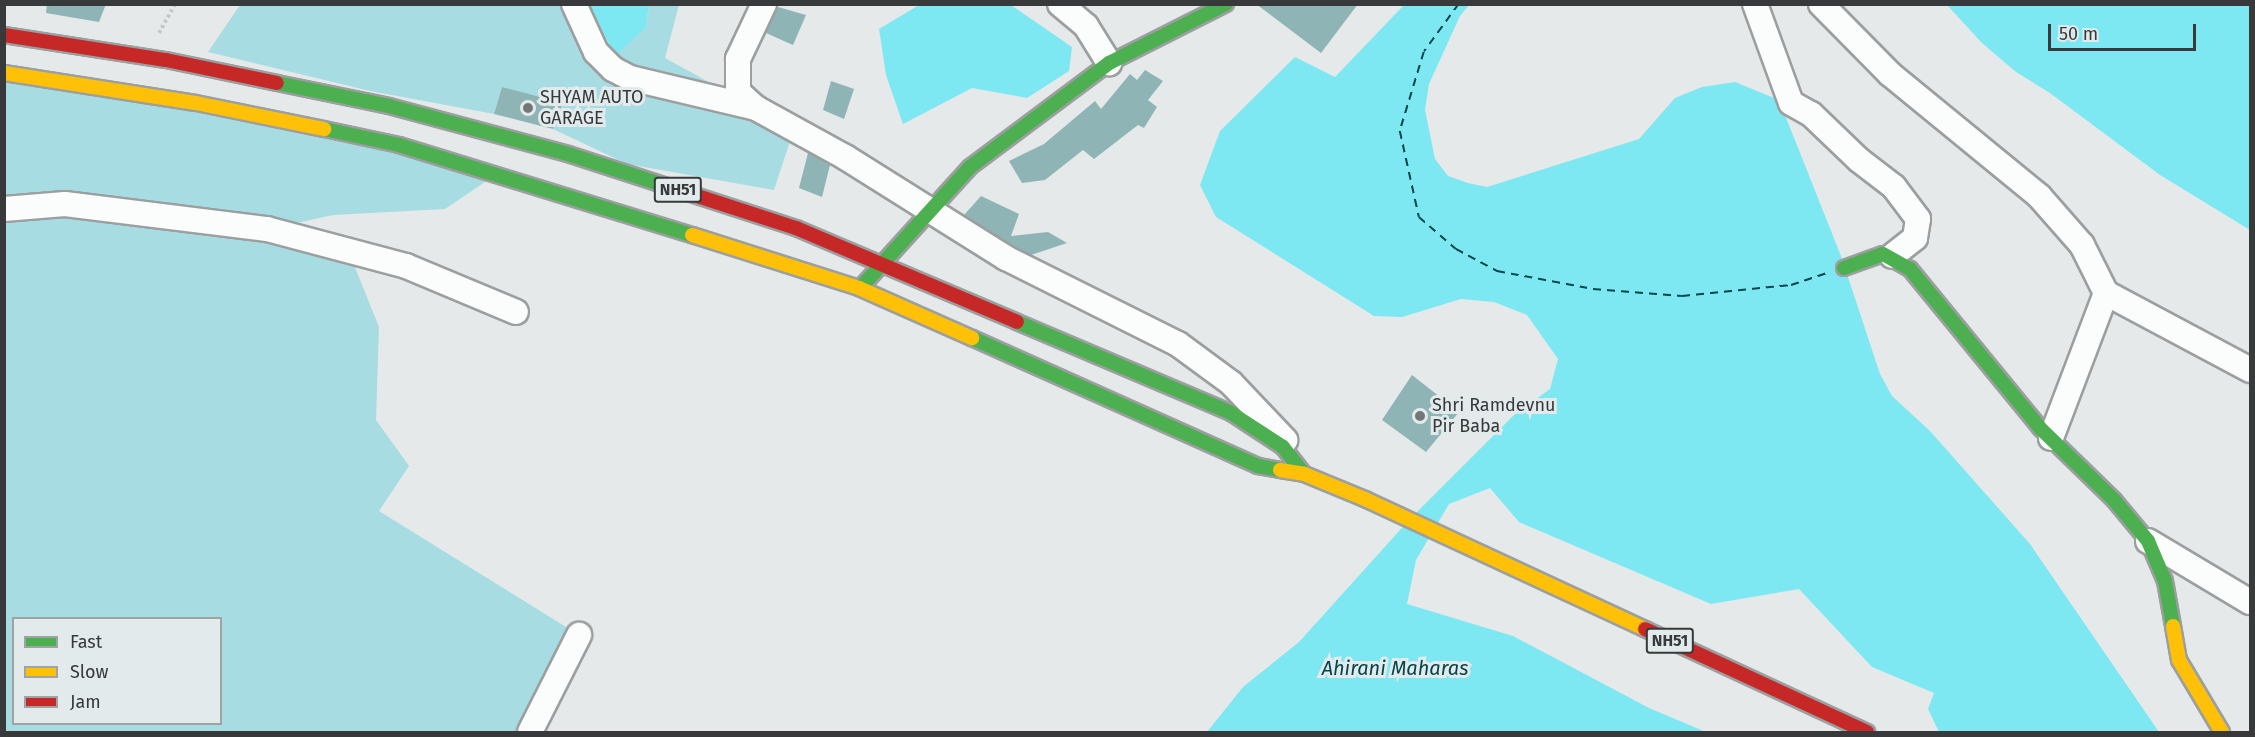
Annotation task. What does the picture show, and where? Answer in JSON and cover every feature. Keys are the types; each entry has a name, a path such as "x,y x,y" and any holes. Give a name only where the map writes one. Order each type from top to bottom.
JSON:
{"main road":[{"path":"859,288 970,167 1110,63 1226,4"},
{"name":"NH51","path":"4,35 165,60 389,106 580,158 796,228 1231,414 1283,447 1304,474"},
{"name":"NH51","path":"4,73 196,103 399,145 553,190 859,288 1258,466 1304,474 1365,499 1867,732"},
{"path":"1844,268 1883,254 1892,255 1910,269 2051,438 2114,500 2148,541 2164,581 2179,660 2222,732"}],"street":[{"path":"574,4 596,52 613,69 630,78 756,108"},
{"path":"764,4 738,59 738,92 756,108 932,209 1006,258 1178,344 1231,383 1264,414 1289,446 1304,474"},
{"path":"1060,4 1086,26 1110,63"},
{"path":"1755,4 1791,103 1811,114 1859,160 1894,187 1918,219 1915,238 1892,255"},
{"path":"1821,4 1890,74 2039,196 2082,245 2106,293 2250,370"},
{"path":"4,209 65,204 267,229 406,266 516,312"},
{"path":"2051,438 2106,293"},
{"path":"2148,541 2250,602"},
{"path":"530,732 579,635"}],"shaded area":[{"path":"589,4 602,25 609,48 646,27 649,5 679,5 665,58 756,108 792,135 774,190 627,164 553,129 563,104 502,87 494,114 370,91 208,52 240,5"},
{"path":"4,73 497,174 445,209 333,215 269,229 348,250 379,327 376,420 409,466 379,511 579,635 530,732 5,732"}],"water":[{"path":"589,5 649,5 646,27 615,56"},
{"path":"919,5 1011,5 1072,47 1069,71 1027,98 972,88 903,124 886,75 879,29"},
{"name":"Ahirani Maharas","path":"1404,5 1469,5 1460,16 1429,84 1425,110 1435,159 1448,176 1468,183 1487,187 1639,139 1675,98 1702,87 1735,82 1779,100 1841,256 1880,374 1892,396 1930,431 2030,544 2159,732 1939,732 1928,709 1934,693 1872,667 1799,589 1711,604 1519,522 1490,488 1449,504 1416,560 1407,604 1513,636 1649,708 1706,732 1207,732 1243,687 1299,642 1409,520 1514,415 1550,389 1558,359 1527,315 1494,302 1461,299 1402,317 1374,316 1216,217 1200,185 1220,131 1295,57 1335,77"},
{"path":"1947,5 2250,5 2250,230 2160,175 2050,93 2016,72 1982,43"}],"building":[{"path":"47,4 106,4 99,22 46,13"},
{"path":"1256,4 1358,4 1321,53"},
{"path":"778,7 806,15 793,45 766,33"},
{"path":"1145,70 1163,81 1148,100 1157,107 1144,128 1138,125 1094,159 1083,150 1045,180 1022,183 1009,161 1044,144 1095,101 1101,109 1130,74 1137,80"},
{"path":"831,81 854,89 844,119 823,110"},
{"name":"SHYAM AUTO GARAGE","path":"502,87 563,103 553,129 494,114"},
{"path":"808,153 830,165 822,197 799,188"},
{"path":"981,196 1019,214 1011,236 1048,232 1067,243 1031,255 1013,246 964,215"},
{"name":"Shri Ramdevnu Pir Baba","path":"1412,375 1459,412 1426,452 1382,420"}],"ferry route":[{"path":"1459,4 1424,52 1400,131 1419,217 1456,249 1497,271 1593,289 1682,296 1791,285 1830,272"}],"traffic: fast":[{"path":"863,285 970,167 1109,63 1226,4"},
{"path":"277,83 389,106 568,154 685,192"},
{"path":"324,129 399,145 692,235"},
{"path":"1844,268 1883,254 1910,269 2040,428 2114,500 2148,541 2165,581 2173,626"},
{"path":"1017,322 1231,413 1283,447 1304,474"},
{"path":"972,338 1258,466 1280,470"}],"traffic: slow":[{"path":"4,73 196,103 324,129"},
{"path":"692,235 859,288 972,338"},
{"path":"1280,470 1304,474 1365,499 1645,629"},
{"path":"2173,626 2179,660 2222,732"}],"traffic: jam":[{"path":"4,35 166,60 277,83"},
{"path":"685,192 796,228 1017,322"},
{"path":"1645,629 1867,732"}],"place":[{"name":"SHYAM AUTO GARAGE","path":"528,108"},
{"name":"Shri Ramdevnu Pir Baba","path":"1420,416"}]}
